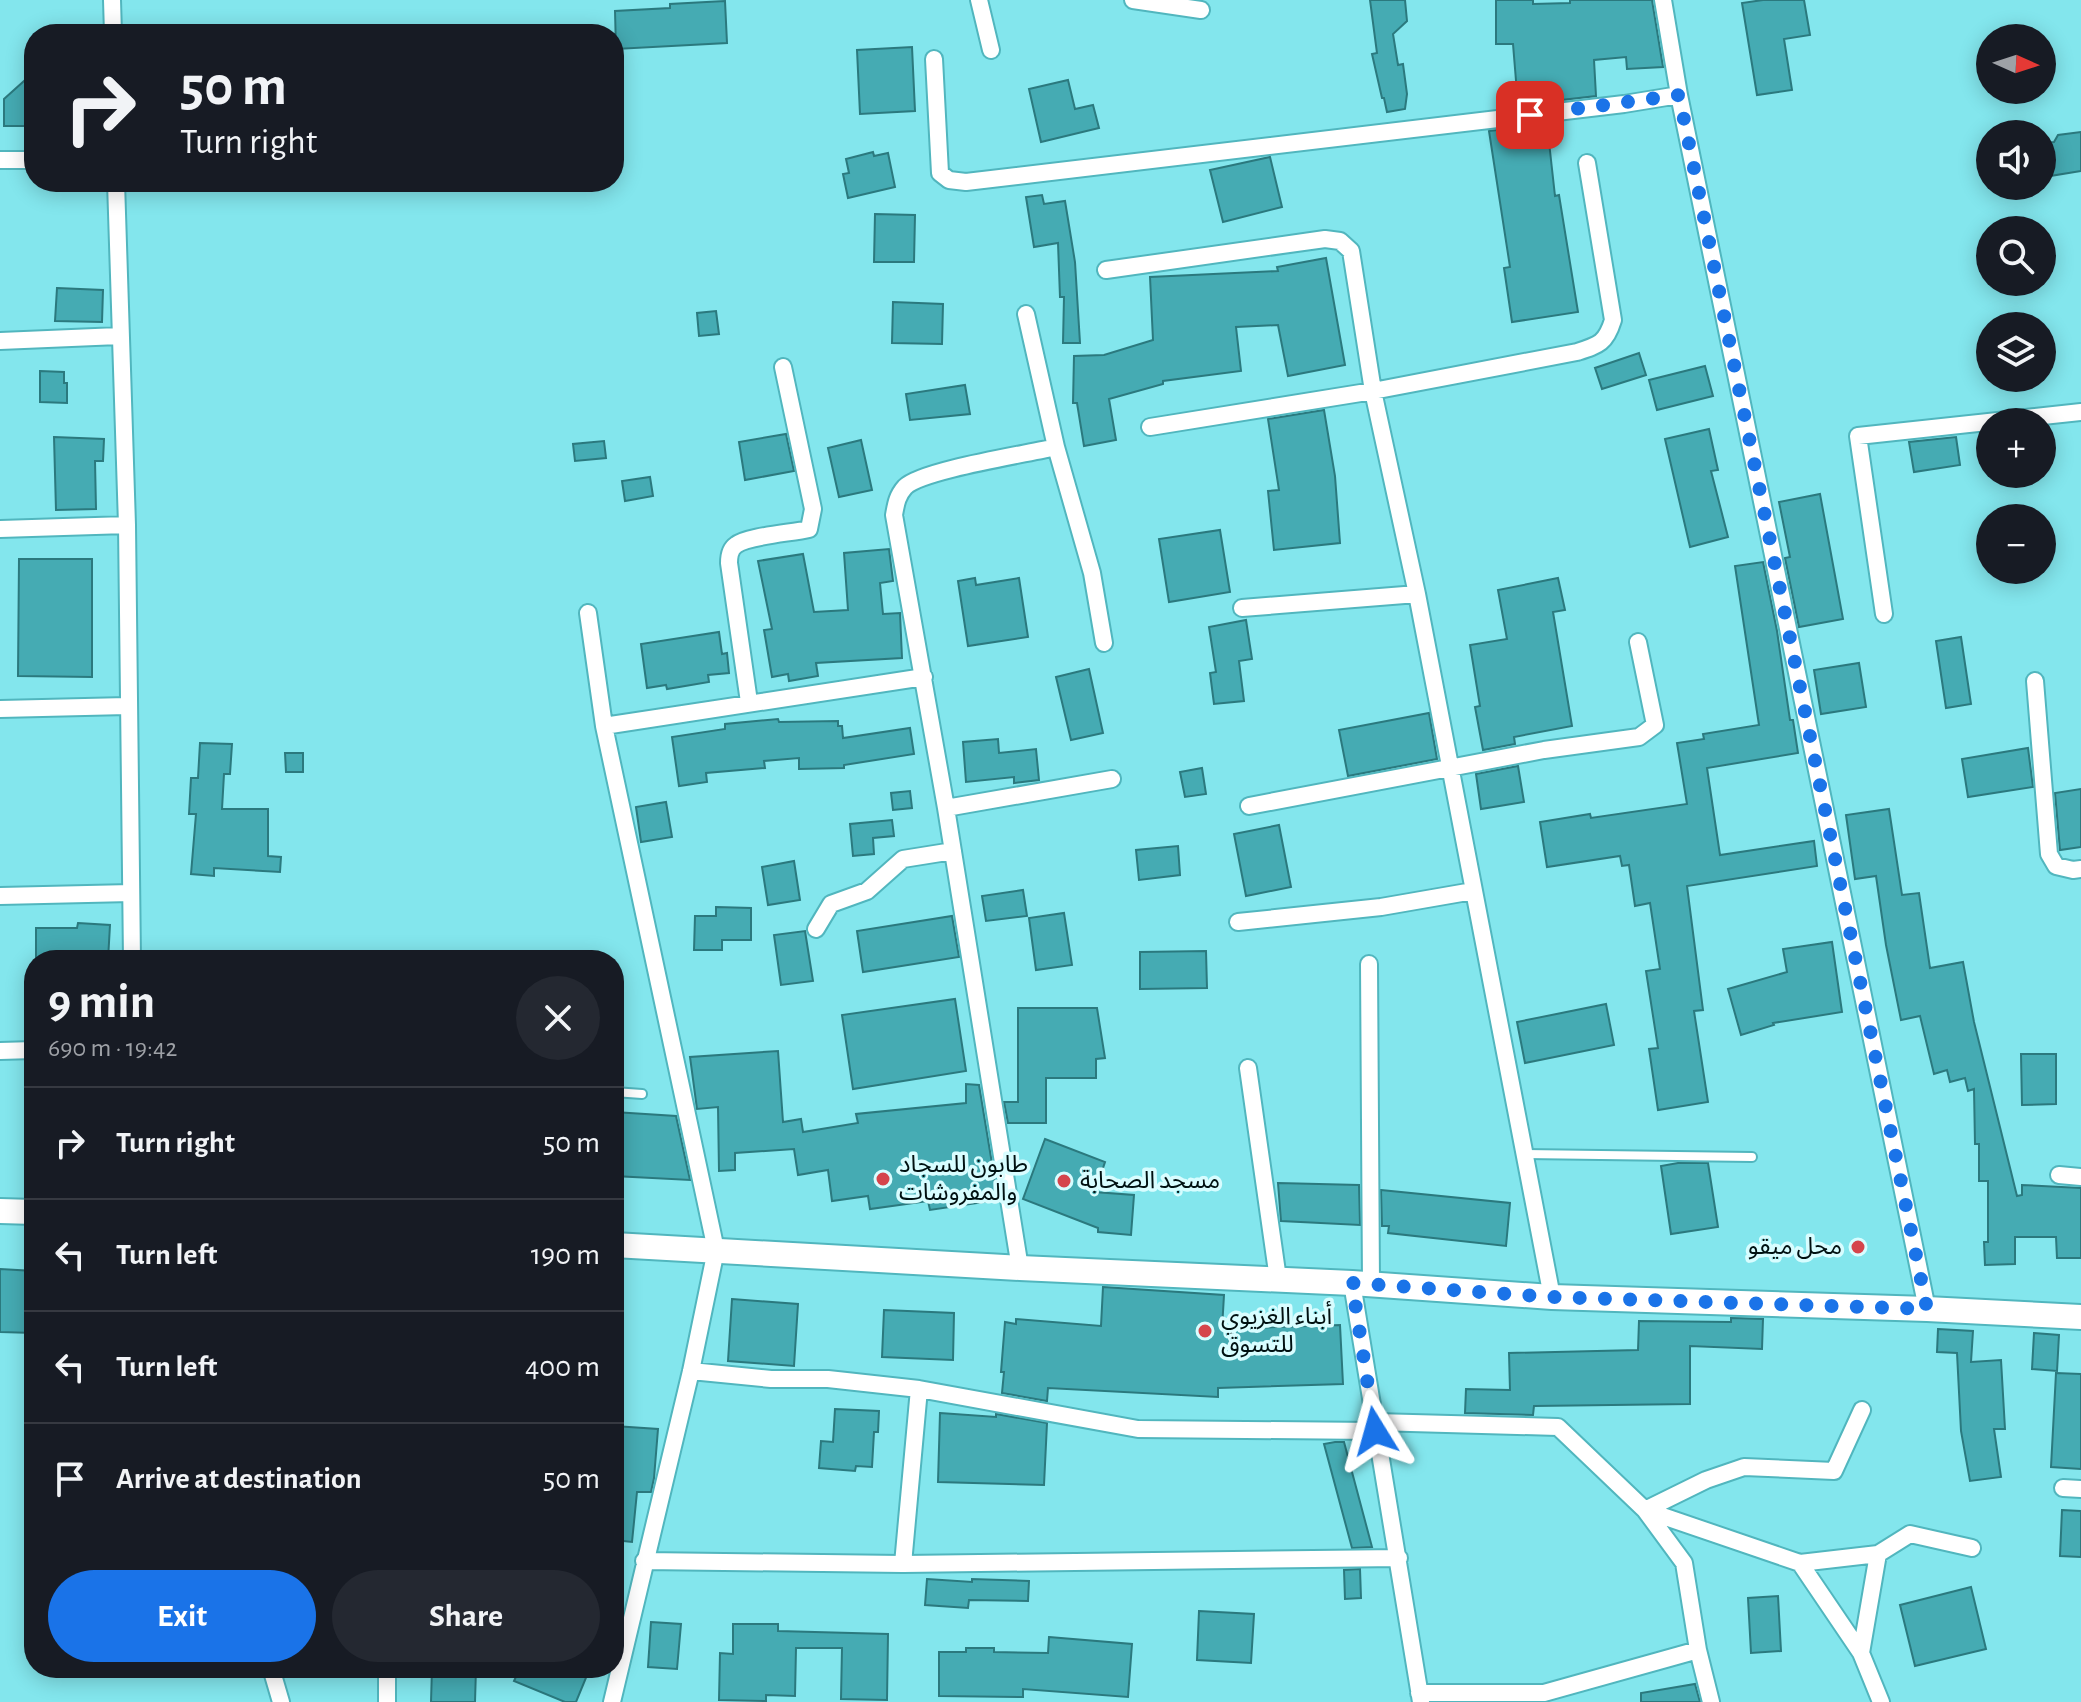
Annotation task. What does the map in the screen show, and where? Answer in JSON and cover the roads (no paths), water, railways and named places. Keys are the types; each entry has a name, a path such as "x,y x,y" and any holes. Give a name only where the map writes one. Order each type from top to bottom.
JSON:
{"main road":[{"path":"0,1211 24,1212"},
{"path":"624,1245 1278,1279 1552,1297 2081,1317"}],"street":[{"path":"112,0 113,24"},
{"path":"979,0 991,50"},
{"path":"1133,0 1201,10"},
{"path":"1663,0 1679,95 1927,1309"},
{"path":"934,59 940,173 949,180 966,182 1679,95"},
{"path":"0,160 24,160"},
{"path":"1150,427 1373,391 1577,352 1599,345 1613,320 1587,163"},
{"path":"116,192 127,525 132,950"},
{"path":"1106,270 1325,239 1340,241 1351,251 1373,391 1417,594 1552,1297"},
{"path":"1026,314 1056,447 1092,573 1104,643"},
{"path":"0,341 119,336"},
{"path":"749,702 730,553 736,544 750,539 809,529 812,521 813,509 783,367"},
{"path":"1884,614 1858,436 2081,412"},
{"path":"1020,1268 946,808 894,515 897,497 907,484 932,473 1056,447"},
{"path":"0,529 127,525"},
{"path":"1242,608 1417,594"},
{"path":"588,613 604,726 716,1250 691,1371 624,1649"},
{"path":"1249,806 1544,750 1639,737 1655,725 1638,642"},
{"path":"604,726 924,677"},
{"path":"2035,681 2049,854 2056,866 2081,869"},
{"path":"0,709 127,706"},
{"path":"946,808 1112,779"},
{"path":"816,929 831,904 867,891 903,859 953,851"},
{"path":"1238,922 1381,907 1473,891"},
{"path":"0,896 131,893"},
{"path":"1369,964 1361,1284 1375,1426 1420,1698 1545,1697 1698,1650"},
{"path":"0,1051 24,1050"},
{"path":"1248,1068 1278,1279"},
{"path":"2059,1175 2081,1177"},
{"path":"691,1371 771,1379 828,1379 919,1389 1138,1429 1558,1427 1645,1510 1684,1563 1698,1650 1711,1702"},
{"path":"903,1564 919,1389"},
{"path":"1645,1510 1706,1480 1744,1467 1834,1471 1862,1410"},
{"path":"2063,1488 2081,1489"},
{"path":"1645,1510 1800,1563 1878,1554 1910,1534 1972,1548"},
{"path":"1861,1653 1878,1554"},
{"path":"644,1561 903,1564 1399,1558"},
{"path":"1800,1563 1861,1653 1881,1702"},
{"path":"274,1678 281,1702"},
{"path":"387,1678 387,1702"},
{"path":"612,1702 617,1678"}],"lane":[{"path":"624,1093 642,1094"},
{"path":"1524,1154 1752,1157"}],"place":[{"name":"طابون للسجاد والمفروشات","path":"883,1179"},
{"name":"مسجد الصحابة","path":"1064,1181"},
{"name":"محل ميقو","path":"1858,1247"},
{"name":"أبناء الغزيوي للتسوق","path":"1205,1331"}]}
